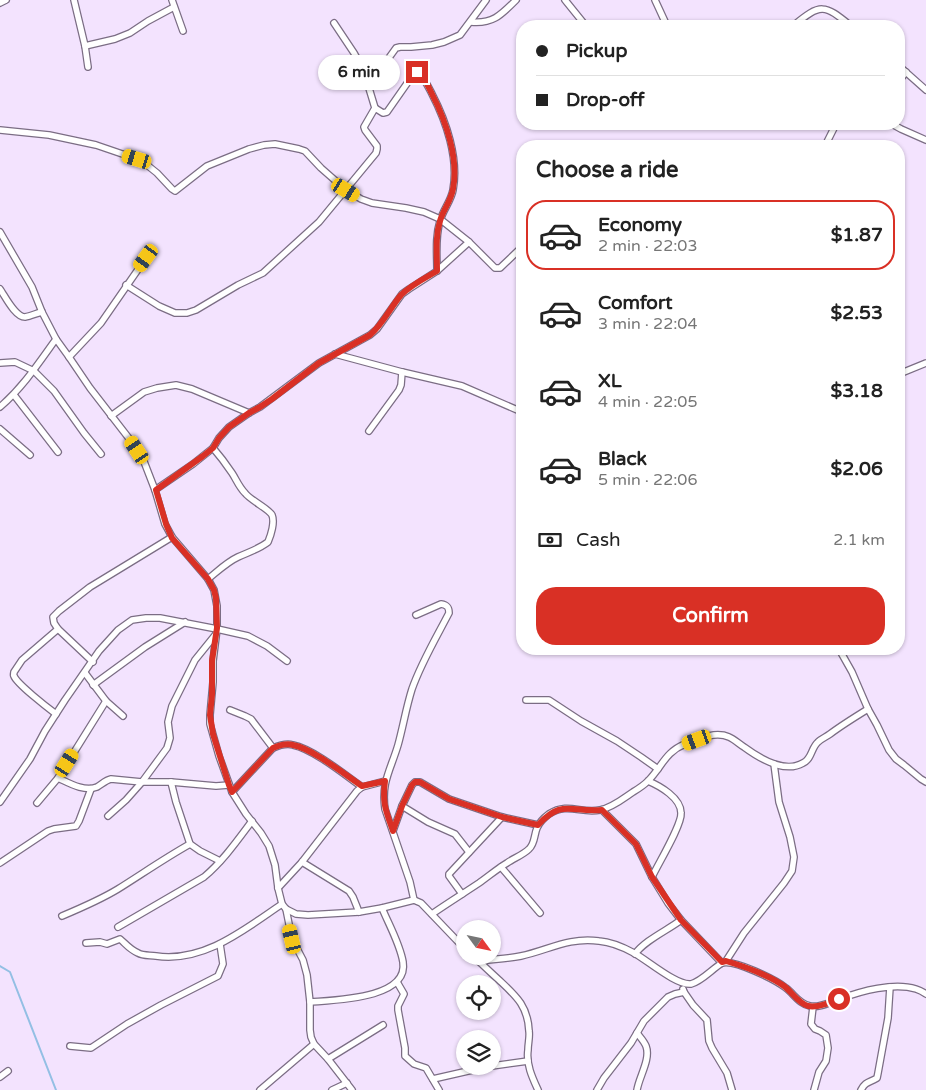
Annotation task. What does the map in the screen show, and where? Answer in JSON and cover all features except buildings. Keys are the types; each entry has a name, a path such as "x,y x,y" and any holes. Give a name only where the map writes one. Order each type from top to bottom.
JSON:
{"street":[{"path":"0,3 6,0"},
{"path":"74,0 88,67"},
{"path":"172,0 183,31"},
{"path":"364,74 383,66 396,48 432,45 460,35 486,0"},
{"path":"471,22 489,21 497,17 516,0"},
{"path":"565,0 581,20"},
{"path":"655,0 664,20"},
{"path":"85,46 115,39 130,33 174,7"},
{"path":"801,20 819,9 831,11 843,20"},
{"path":"334,23 354,53 364,74 375,108 382,113 387,112 415,72 417,72 423,76 440,110 450,139 453,158 453,189 451,198 440,219 437,239 437,271"},
{"path":"906,72 926,90"},
{"path":"126,285 159,306 175,312 187,313 196,310 238,285 263,273 318,222 377,151 377,146 364,126 375,108"},
{"path":"0,130 49,135 96,145 137,159 157,173 175,191 207,166 248,149 275,144 299,148 305,151 346,190 361,199 372,203 424,212 440,219 469,242 495,268 498,268 516,252"},
{"path":"901,130 926,140"},
{"path":"0,232 32,287 56,339 143,459 156,490 172,538 208,579 214,590 217,631 212,661 213,682 210,724 232,792 269,846 292,939 306,967 311,1037 314,1044 352,1090"},
{"path":"156,490 213,448 229,427 260,407 319,363 370,335 377,329 402,294 437,271 469,242"},
{"path":"70,357 101,323 146,258"},
{"path":"0,289 22,316 42,312"},
{"path":"0,407 14,395 34,371 56,339"},
{"path":"335,354 462,386 516,409"},
{"path":"0,363 15,362 34,371 54,391 101,454"},
{"path":"905,372 926,363"},
{"path":"369,430 399,390 402,372"},
{"path":"111,416 144,392 176,385 192,389 249,413"},
{"path":"14,395 58,452"},
{"path":"0,429 30,455"},
{"path":"208,579 237,557 257,549 268,542 273,519 269,512 244,493 213,448"},
{"path":"93,662 58,629 53,620 55,614 90,587 172,538"},
{"path":"414,900 410,882 385,809 383,796 385,781 398,745 412,688 449,613 449,608 442,604 416,615"},
{"path":"0,802 30,759 45,731 99,651 118,630 132,620 160,618 248,636 267,646 287,662"},
{"path":"94,685 145,647 185,622"},
{"path":"56,714 38,701 19,682 14,676 14,672 22,660 58,629"},
{"path":"108,816 142,782 167,748 170,738 169,715 172,706 191,666 217,631"},
{"path":"842,655 892,755 926,782"},
{"path":"85,673 106,701 123,716"},
{"path":"526,700 549,700 658,768"},
{"path":"37,803 58,778 106,701"},
{"path":"432,914 531,847 538,825 548,815 558,809 567,808 589,811 602,810 625,798 648,781 667,755 682,745 710,736 728,736 774,764 787,767 793,766 804,763 811,756 818,742 838,727 868,709"},
{"path":"230,710 251,719 273,748"},
{"path":"232,792 273,748 287,744 307,750 362,786"},
{"path":"501,958 521,956 575,940 598,941 611,943 636,954 684,984 692,984 699,980 724,962 792,871 794,857 779,802 774,764"},
{"path":"58,778 78,786 91,788 112,779 229,785"},
{"path":"278,888 302,862 362,786 385,781"},
{"path":"648,781 668,793 677,803 681,813 675,833 652,877"},
{"path":"171,782 190,844 220,861"},
{"path":"393,831 402,806 415,782 420,782 449,799 502,817 538,825"},
{"path":"0,863 48,831 76,826 91,788"},
{"path":"402,806 428,822 455,834 469,852"},
{"path":"602,810 636,844 652,877 681,920 724,962 763,974 784,986 802,1004 813,1006 890,987 916,989 926,994"},
{"path":"462,894 449,874 502,817"},
{"path":"118,927 204,877 235,844 252,821"},
{"path":"62,916 117,890 190,844"},
{"path":"302,862 349,891 354,897 358,912"},
{"path":"501,866 540,913"},
{"path":"284,907 296,914 308,915 358,912 414,900 421,902 456,939"},
{"path":"86,943 100,942 107,944 120,939 128,947 144,955 176,957 220,944 284,907"},
{"path":"310,1002 367,995 391,987 401,977 403,963 393,932 382,908"},
{"path":"636,954 638,950 655,937 681,920"},
{"path":"70,1046 91,1048 160,1005 218,976 223,964 220,944"},
{"path":"483,965 518,998 527,1016 530,1034 528,1061 530,1072 538,1090"},
{"path":"397,982 404,994 398,1010 405,1056 414,1064 426,1068 439,1090"},
{"path":"684,984 684,992 707,1020 709,1041 727,1072 732,1090"},
{"path":"861,1090 864,1084 876,1078 878,1074 888,1018 890,987"},
{"path":"597,1090 644,1021 668,997 684,992"},
{"path":"813,1006 811,1024 815,1029 826,1035 828,1048 826,1061 819,1072 814,1090"},
{"path":"328,1060 383,1025"},
{"path":"637,1032 646,1046 647,1058 637,1090"},
{"path":"260,1090 314,1044"},
{"path":"501,1065 528,1061"},
{"path":"0,1077 8,1071"},
{"path":"433,1079 456,1074"},
{"path":"332,1090 347,1083"}],"waterway":[{"path":"0,966 10,972 56,1090"}],"route":[{"path":"417,72 423,76 440,110 450,139 453,158 453,189 438,227 437,271 402,294 383,322 370,335 319,363 272,399 229,427 213,448 156,490 172,538 208,579 214,590 217,606 217,628 212,661 213,682 210,724 232,792 273,748 287,744 307,750 362,786 385,781 383,796 385,809 393,831 402,806 415,782 420,782 449,799 463,804 502,817 538,825 548,815 558,809 602,810 636,844 652,877 681,920 722,962 726,961 763,974 784,986 802,1004 808,1006 823,1005 839,999"}]}
